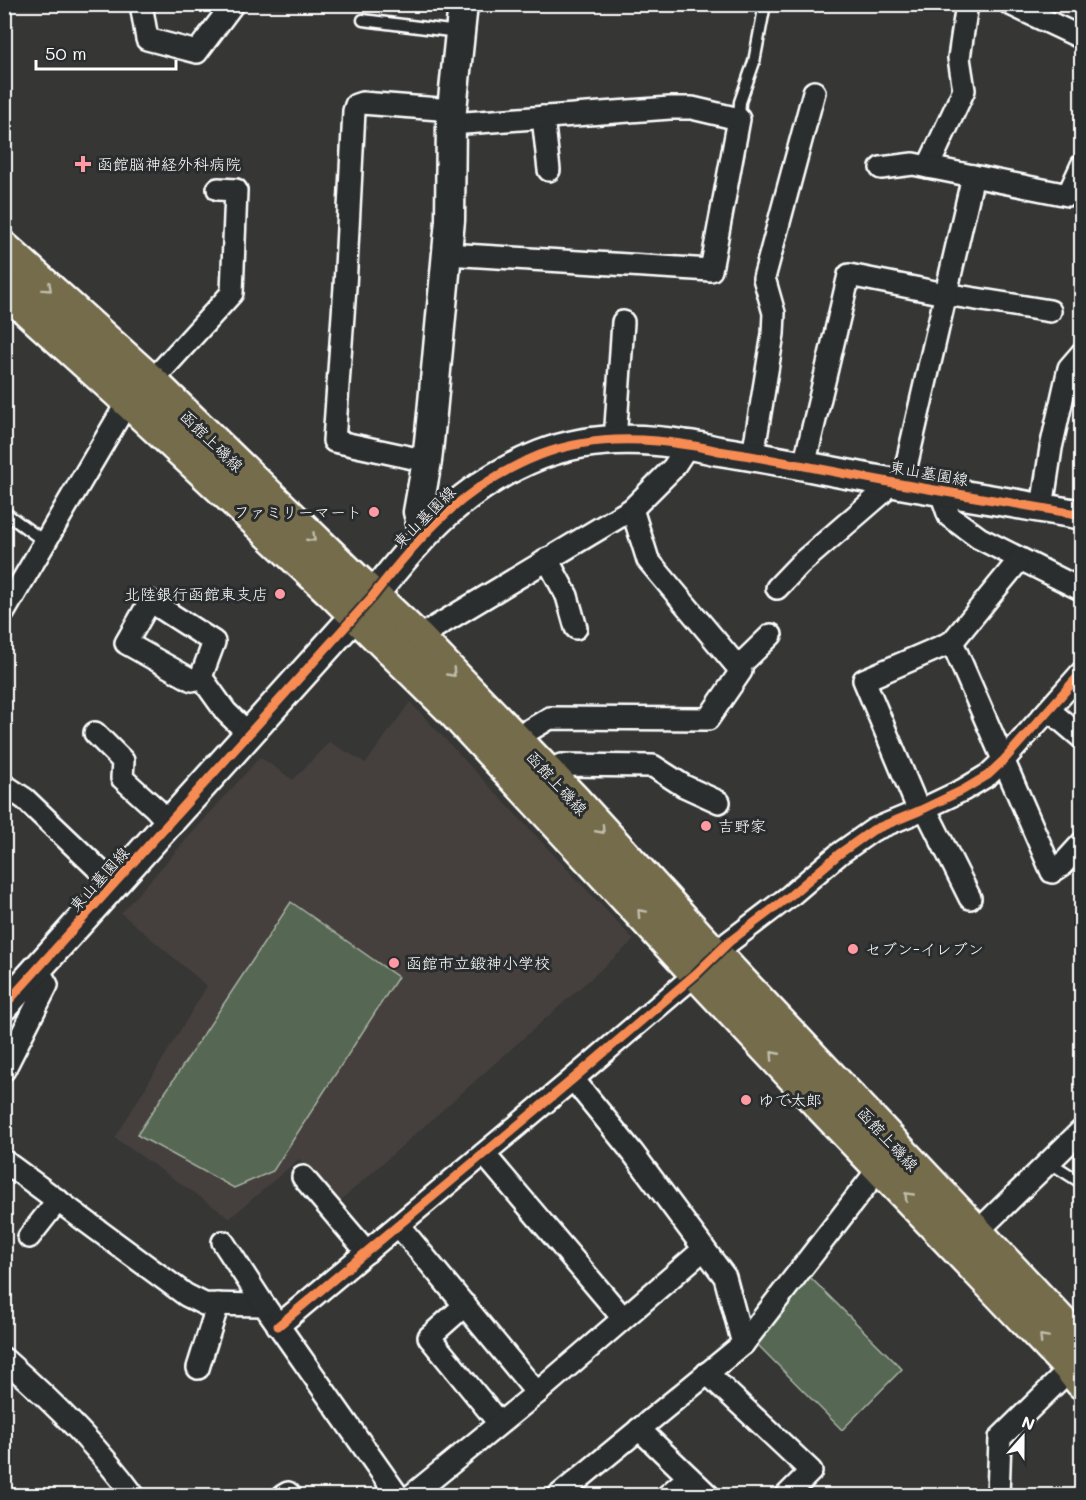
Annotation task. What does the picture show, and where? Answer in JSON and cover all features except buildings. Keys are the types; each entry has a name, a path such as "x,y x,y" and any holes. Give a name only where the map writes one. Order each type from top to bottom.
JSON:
{"main road":[{"name":"函館上磯線","path":"4,249 140,391 364,606 452,710 976,1233 1078,1364"},
{"name":"函館上磯線","path":"4,288 140,391"},
{"name":"函館上磯線","path":"364,606 417,638 517,740 549,774 706,964 880,1167 1078,1364"}],"street":[{"path":"141,4 147,39 197,52 233,4"},
{"path":"928,166 964,90 959,58 967,4"},
{"path":"1010,4 1082,38"},
{"path":"424,534 418,512 427,461 447,254 450,219 451,117 462,18"},
{"path":"753,456 773,334 774,313 764,278 813,92"},
{"path":"427,461 334,441 356,105 362,103 451,117 543,117 692,108 739,119 711,270 447,254"},
{"path":"543,117 549,170"},
{"path":"881,168 913,164 928,166 1068,195 1082,165"},
{"path":"777,588 800,564 896,483 973,176"},
{"path":"4,612 140,391 232,292 236,190 218,189"},
{"path":"804,466 849,275 1050,311"},
{"path":"615,441 623,322"},
{"path":"1042,508 1051,448 1069,368 1082,353"},
{"name":"東山墓園線","path":"4,1006 364,606 424,534 474,489 516,465 558,449 579,444 657,441 1082,515"},
{"path":"417,638 632,509 673,468 688,445"},
{"path":"940,490 950,516 979,538 1082,590"},
{"path":"517,740 550,718 708,719 741,671 648,560 632,509"},
{"path":"970,898 922,809 864,681 952,642 1020,559"},
{"path":"547,560 567,597 576,628"},
{"path":"738,667 771,636"},
{"path":"952,642 1052,872 1061,866 1082,843"},
{"path":"279,1326 573,1079 729,942 791,895 839,854 873,830 963,790 987,775 1004,760 1082,672"},
{"path":"201,677 226,712 249,734"},
{"path":"1049,710 1082,738"},
{"path":"95,733 123,761 122,778 169,823"},
{"path":"549,774 561,765 653,766 684,786 719,802"},
{"path":"4,785 25,800 114,884"},
{"path":"4,1070 47,985 38,970"},
{"path":"573,1079 633,1153 725,1277 742,1344"},
{"path":"976,1233 1082,1130"},
{"path":"484,1154 623,1318"},
{"path":"4,1161 186,1295 204,1304 264,1305"},
{"path":"558,1496 742,1344 880,1167"},
{"path":"303,1177 367,1252"},
{"path":"29,1237 58,1200"},
{"path":"399,1226 537,1393"},
{"path":"222,1242 398,1496"},
{"path":"411,1496 537,1393 704,1249"},
{"path":"198,1368 218,1304"},
{"path":"465,1305 429,1336 499,1423"},
{"path":"4,1359 46,1396 117,1472 134,1496"},
{"path":"998,1496 1000,1438 1078,1364"},
{"path":"707,1373 810,1471 786,1496"},
{"path":"639,1429 709,1496"},
{"path":"667,1496 689,1477"},
{"path":"283,1496 288,1493 291,1496"}],"lane":[{"path":"739,119 740,102 754,62 765,4"},
{"path":"363,20 462,18"},
{"path":"4,512 45,542"},
{"path":"1049,1162 1082,1183"}],"shaded area":[{"name":"函館市立鍛神小学校","path":"410,702 634,940 340,1201 299,1159 230,1218 115,1138 207,986 121,913 260,757 293,780 329,742 366,763"}],"green space":[{"path":"291,902 398,977 273,1171 234,1188 137,1135"},
{"path":"809,1276 902,1369 842,1430 754,1341"}],"cycle path":[{"path":"4,1006 372,597 408,552 466,497 513,467 558,449 594,442 613,440 670,442 1082,515"},
{"path":"278,1326 573,1079 697,973 729,942 791,895 839,854 873,830 963,790 988,775 1082,672"}],"place":[{"name":"函館脳神経外科病院","path":"83,164"},
{"name":"ファミリーマート","path":"374,512"},
{"name":"北陸銀行函館東支店","path":"280,594"},
{"name":"吉野家","path":"706,826"},
{"name":"セブン-イレブン","path":"853,949"},
{"name":"函館市立鍛神小学校","path":"394,963"},
{"name":"ゆで太郎","path":"746,1100"}]}
